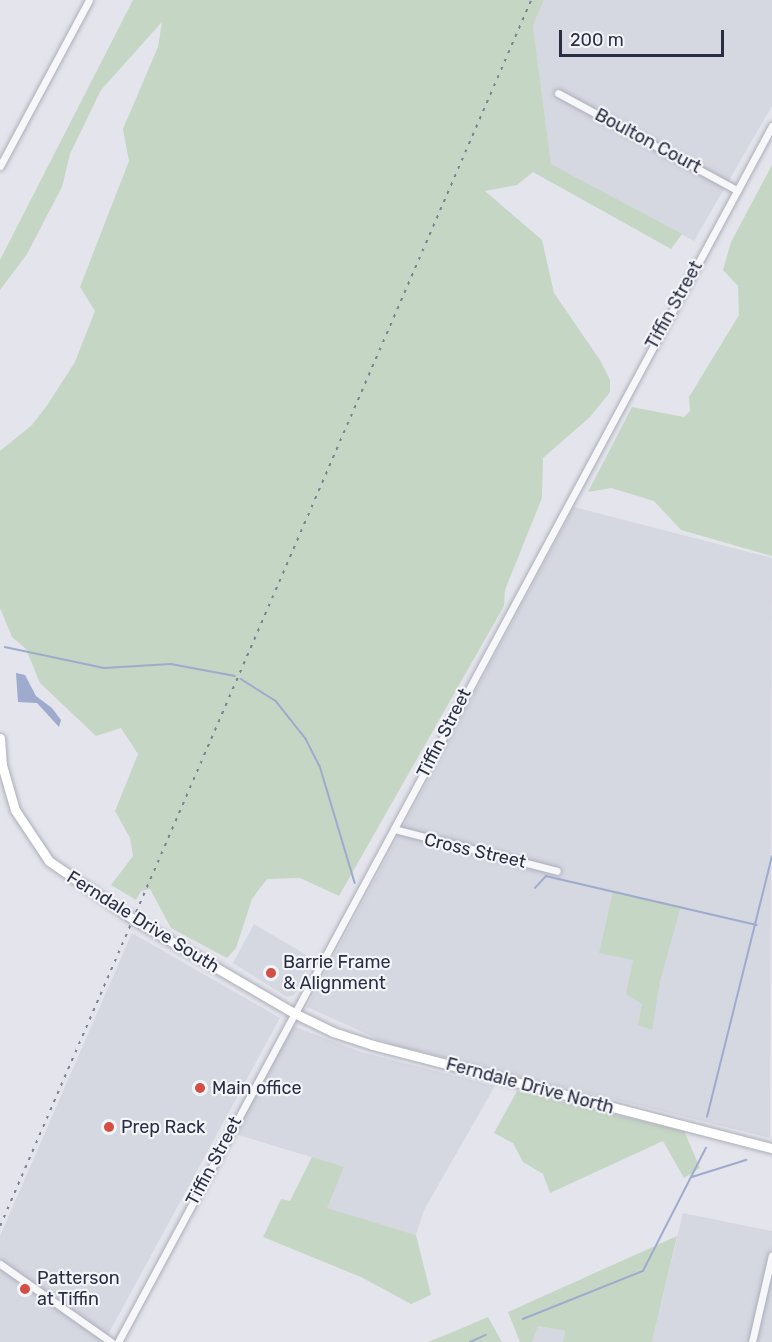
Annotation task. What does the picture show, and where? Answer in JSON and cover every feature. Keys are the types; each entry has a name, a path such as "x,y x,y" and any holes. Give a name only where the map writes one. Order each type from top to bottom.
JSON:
{"main road":[{"name":"Ferndale Drive South","path":"0,738 2,765 15,810 49,861 133,919 292,1012"},
{"name":"Ferndale Drive North","path":"292,1012 333,1032 374,1045 772,1148"}],"street":[{"path":"0,166 89,0"},
{"name":"Boulton Court","path":"558,93 737,190"},
{"name":"Tiffin Street","path":"118,1342 292,1012 394,829 772,126"},
{"name":"Cross Street","path":"394,829 557,871"},
{"path":"752,1342 772,1255"},
{"path":"0,1264 111,1342"}],"shaded area":[{"path":"544,0 772,0 772,106 694,241 551,164 533,25"},
{"path":"574,507 772,558 770,1138 389,1044 307,1007"},
{"path":"254,924 315,960 294,995 287,997 233,963"},
{"path":"132,933 280,1018 104,1342 0,1342 0,1236"},
{"path":"293,1026 361,1052 495,1086 424,1210 416,1235 326,1208 344,1167 235,1134"},
{"path":"683,1213 772,1231 772,1342 652,1342"},
{"path":"538,1326 565,1331 563,1342 532,1342"}],"green space":[{"path":"133,0 544,0 533,25 551,164 682,234 671,249 533,172 517,185 485,191 542,240 554,293 600,360 610,380 610,392 590,417 543,458 542,498 505,590 504,606 339,896 300,878 267,879 252,899 236,948 227,958 171,928 150,889 141,891 136,900 111,885 133,856 130,838 115,811 138,754 121,728 96,736 40,683 26,649 12,637 0,608 0,451 32,425 48,404 75,362 95,311 80,287 129,161 123,129 158,47 162,22 101,90 70,154 62,187 27,254 0,290 0,260"},
{"path":"772,165 772,556 681,530 654,501 611,488 588,492 632,407 684,417 690,411 689,397 739,315 738,286 723,270 731,242"},
{"path":"613,892 681,906 660,981 652,1030 638,1025 642,1004 626,994 633,960 599,953"},
{"path":"517,1091 684,1131 700,1168 684,1178 663,1141 550,1193 543,1174 523,1162 513,1143 494,1133"},
{"path":"312,1157 344,1167 327,1208 416,1235 431,1295 411,1304 361,1277 263,1237 281,1199 290,1201"},
{"path":"677,1236 652,1342 563,1342 565,1331 538,1326 532,1342 520,1342 508,1312"},
{"path":"488,1317 502,1342 428,1342 455,1331"}],"water":[{"path":"16,673 25,675 36,696 52,708 61,720 59,727 37,703 18,702"}],"waterway":[{"path":"5,647 104,668 171,664 235,676"},
{"path":"241,679 276,701 306,739 320,766 355,883"},
{"path":"707,1117 772,857"},
{"path":"535,888 546,876 756,925"},
{"path":"523,1319 643,1271 706,1148"},
{"path":"692,1177 746,1160"},
{"path":"470,1342 486,1335"}],"railway":[{"path":"0,1226 531,0"}],"place":[{"name":"Barrie Frame & Alignment","path":"271,973"},
{"name":"Main office","path":"200,1088"},
{"name":"Prep Rack","path":"109,1127"},
{"name":"Patterson at Tiffin","path":"25,1289"}]}
